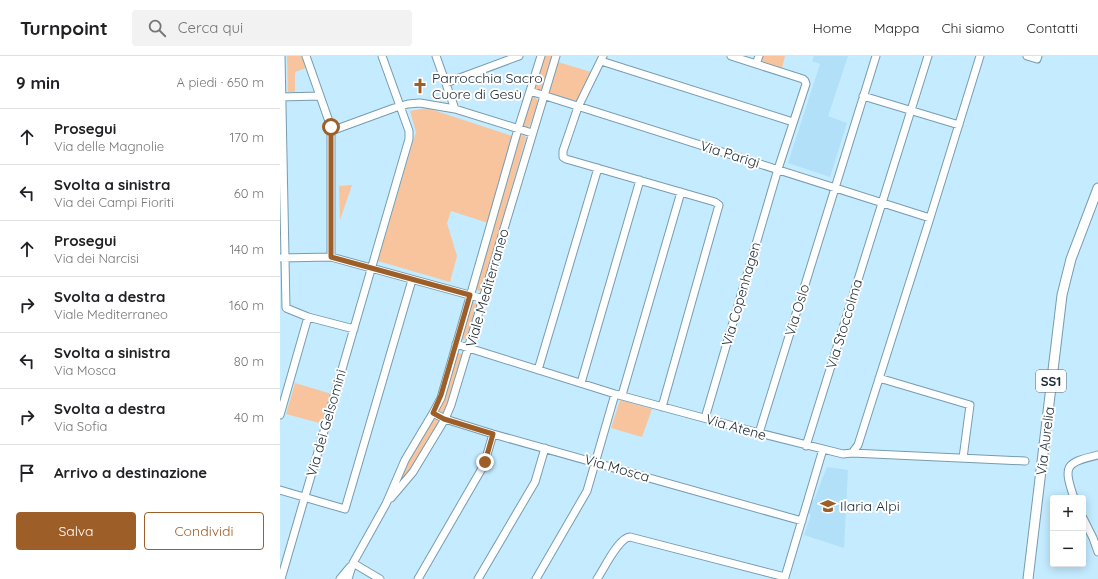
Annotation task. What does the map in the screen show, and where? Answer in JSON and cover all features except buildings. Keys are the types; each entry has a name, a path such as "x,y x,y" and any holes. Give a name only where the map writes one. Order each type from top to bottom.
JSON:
{"main road":[{"name":"Via Aurelia","path":"1028,579 1062,295 1074,249 1098,188"}],"street":[{"path":"281,56 282,258 286,308 308,317 354,329"},
{"path":"306,56 329,120 331,131 331,257"},
{"name":"Via dei Gelsomini","path":"281,579 409,139 409,131 382,56"},
{"path":"436,56 455,109"},
{"path":"446,83 519,56"},
{"name":"Viale Mediterraneo","path":"340,579 353,563 386,504 405,460 441,398 518,129 541,56"},
{"name":"Viale Mediterraneo","path":"386,504 413,472 444,419 452,402 556,56"},
{"path":"731,56 756,64 759,56"},
{"name":"Via Oslo","path":"759,433 876,56"},
{"name":"Via Stoccolma","path":"806,446 928,56"},
{"path":"852,453 858,444 980,56"},
{"path":"1027,56 1037,59 1038,56"},
{"path":"662,407 718,204 566,159 563,156 563,151 578,107 602,58 793,122"},
{"name":"Via Copenhagen","path":"705,418 778,169 806,85 803,79 756,64"},
{"name":"Via Parigi","path":"530,91 930,218"},
{"path":"281,97 320,96"},
{"path":"863,96 959,125"},
{"path":"331,131 400,106 420,103 455,109 532,133"},
{"path":"538,370 598,168"},
{"path":"581,383 640,180"},
{"path":"536,579 586,494 681,192"},
{"path":"282,258 331,257 484,299"},
{"path":"280,490 345,508 412,280"},
{"path":"280,415 308,317"},
{"name":"Via Atene","path":"456,344 662,407 806,446 844,454 852,453 1025,461"},
{"path":"879,378 970,405 963,458"},
{"name":"Via Mosca","path":"433,413 444,419 493,434 802,521"},
{"path":"418,579 483,466 493,434"},
{"path":"478,579 535,482 545,448"},
{"path":"597,579 619,545 624,539 629,537 638,538 785,577 823,449"},
{"path":"1073,495 1068,477 1068,472 1071,465 1077,460 1098,455"},
{"path":"1086,524 1098,552"},
{"path":"353,563 380,579"},
{"name":"Viale Mediterraneo","path":"348,579 353,563"}],"shaded area":[{"path":"287,56 302,56 306,68 295,72 295,92 288,92"},
{"path":"544,56 551,57 542,88 539,91 534,87"},
{"path":"762,56 785,56 782,68 760,61"},
{"path":"814,56 848,56 828,116 847,123 830,177 788,163 820,64 812,61"},
{"path":"558,62 591,72 577,101 549,93"},
{"path":"535,97 538,101 530,125 527,128 523,124 531,98"},
{"path":"427,108 512,136 488,223 451,211 447,223 457,256 450,282 378,261 416,132 410,111"},
{"path":"521,135 525,136 526,138 482,290 479,291 476,289 519,137"},
{"path":"352,185 340,220 339,186"},
{"path":"473,302 477,304 477,306 468,338 464,340 461,338 471,304"},
{"path":"457,353 462,354 462,357 448,405 444,412 441,413 438,409"},
{"path":"295,383 332,394 323,424 286,414"},
{"path":"620,400 652,409 642,437 611,428"},
{"path":"433,419 437,420 438,423 421,453 399,485 398,484 414,450"},
{"name":"Ilaria Alpi","path":"827,467 848,470 844,548 804,535 811,515 807,512 811,500 814,500"}],"place":[{"name":"Parrocchia Sacro Cuore di Gesù","path":"420,86"},
{"name":"Ilaria Alpi","path":"828,506"}],"route":[{"path":"331,127 331,257 470,295 440,400 433,413 444,419 493,434 485,462"}]}
